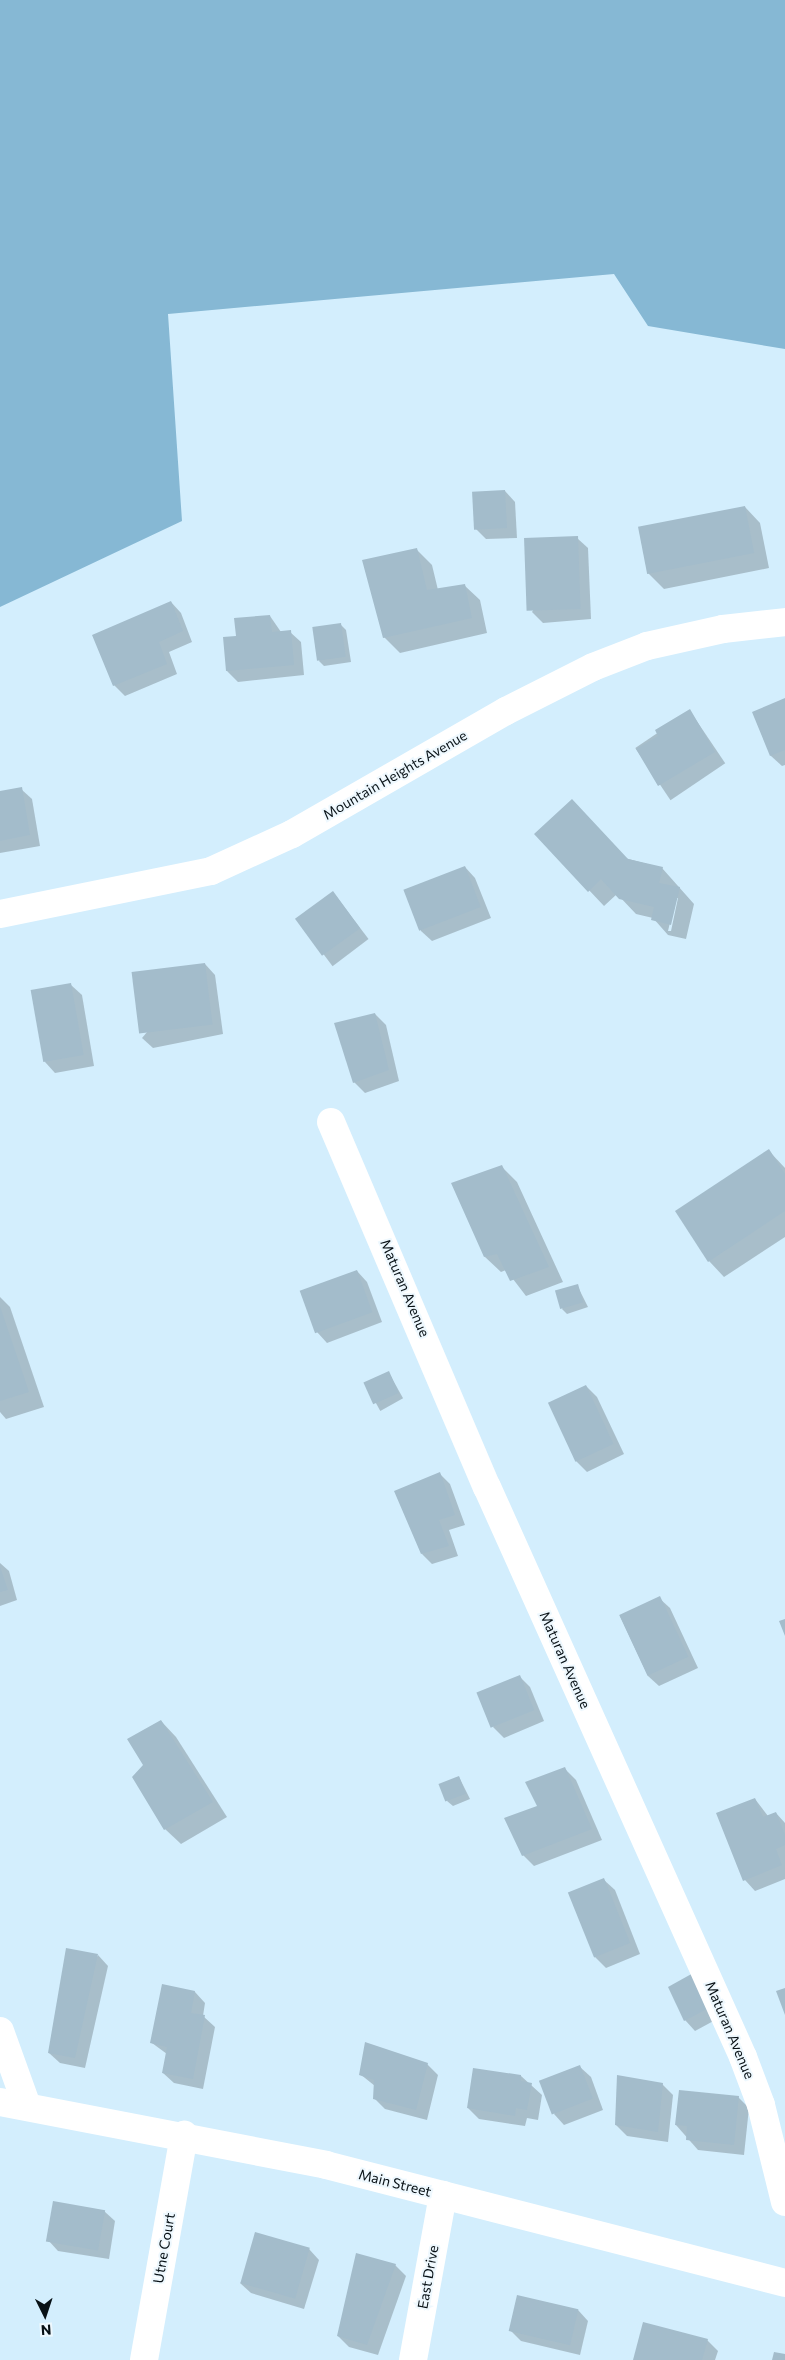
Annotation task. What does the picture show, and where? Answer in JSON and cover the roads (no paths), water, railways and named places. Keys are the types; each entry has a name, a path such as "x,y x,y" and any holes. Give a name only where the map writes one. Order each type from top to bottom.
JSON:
{"street":[{"name":"Mountain Heights Avenue","path":"0,914 211,871 292,834 506,711 593,667 647,646 723,629 785,622"},
{"name":"Maturan Avenue","path":"331,1122 492,1496 743,2057 762,2105 785,2202"},
{"path":"0,2031 28,2106"},
{"name":"Main Street","path":"0,2102 184,2135 443,2195 785,2283"},
{"name":"Utne Court","path":"144,2360 184,2135"},
{"name":"East Drive","path":"414,2360 443,2195"}]}
